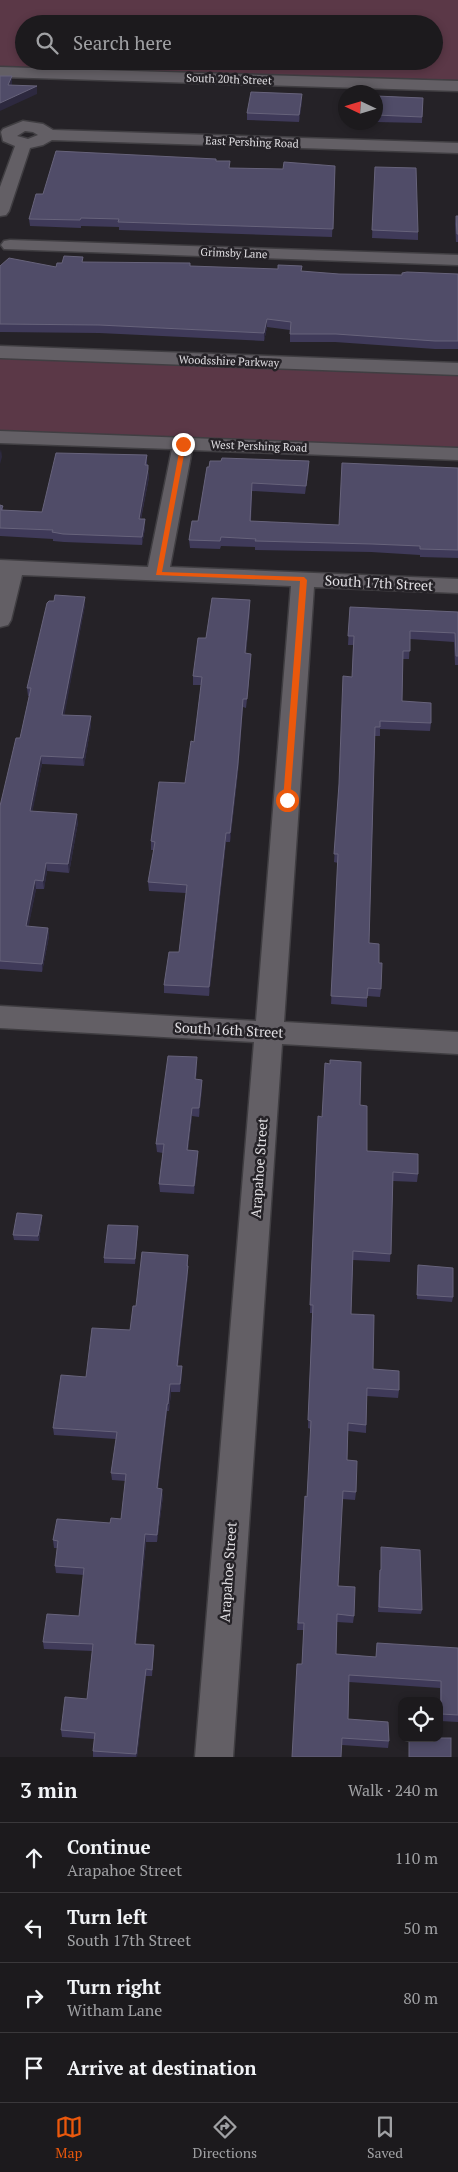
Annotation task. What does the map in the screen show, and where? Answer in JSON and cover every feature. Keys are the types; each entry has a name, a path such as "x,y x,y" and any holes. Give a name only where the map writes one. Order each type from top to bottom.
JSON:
{"street":[{"name":"South 20th Street","path":"0,72 458,86"},
{"path":"7,127 36,127 45,131 46,135 39,141 24,143 9,138 7,127"},
{"name":"East Pershing Road","path":"46,135 458,148"},
{"path":"0,211 24,143"},
{"name":"Grimsby Lane","path":"3,244 458,260"},
{"name":"Woodsshire Parkway","path":"0,352 458,370"},
{"name":"West Pershing Road","path":"0,437 458,454"},
{"path":"158,574 183,444"},
{"path":"0,620 7,568"},
{"name":"South 17th Street","path":"7,568 458,586"},
{"name":"Arapahoe Street","path":"214,1757 304,580"},
{"name":"South 16th Street","path":"0,1018 458,1043"}],"shaded area":[{"path":"0,0 458,0 458,80 106,70 443,70 443,15 15,15 15,67 0,67"},
{"path":"0,352 458,369 458,454 0,437"}],"building":[{"path":"0,76 12,76 8,85 37,86 0,103"},
{"path":"251,92 302,94 299,115 247,113"},
{"path":"383,96 423,98 422,117 383,115"},
{"path":"56,151 216,159 216,161 230,161 229,168 283,169 284,162 335,166 333,229 118,222 119,219 29,219 36,194 43,194"},
{"path":"375,167 416,168 418,232 372,230"},
{"path":"456,216 458,216 458,234 457,234"},
{"path":"64,256 83,257 82,262 190,263 190,266 278,269 278,265 302,266 301,271 339,274 402,275 402,273 407,272 458,274 458,341 336,334 290,334 291,322 267,319 264,333 99,325 0,324 0,266 9,258 56,267 57,263 62,263"},
{"path":"56,453 147,455 145,465 148,465 148,469 139,519 145,519 142,537 63,534 52,532 53,530 0,528 0,505 3,506 1,510 42,512"},
{"path":"222,458 309,461 306,486 252,483 250,521 339,525 342,463 458,468 458,550 420,549 420,546 255,541 256,539 221,537 220,541 189,540 192,521 198,521 207,467 209,467 210,461 221,461"},
{"path":"55,595 85,597 62,715 91,716 83,758 41,756 30,811 77,814 68,864 46,863 43,881 35,880 26,926 48,928 42,964 0,961 0,806 16,738 20,738 31,688 27,688 47,603 54,601"},
{"path":"212,598 250,600 245,653 251,654 247,699 243,699 230,833 226,833 209,987 164,985 169,952 179,952 187,885 148,882 155,842 151,841 159,782 185,783 191,741 194,742 202,677 193,676 198,638 206,638"},
{"path":"350,607 458,612 458,656 456,656 455,633 410,631 410,651 403,651 402,701 431,703 431,723 380,721 380,727 375,727 369,943 379,944 379,963 382,963 381,989 368,988 367,998 331,996 338,854 334,854 343,676 352,677 354,636 348,636"},
{"path":"168,1056 197,1057 195,1079 202,1080 199,1108 192,1108 187,1150 198,1151 194,1186 159,1184 164,1144 156,1144"},
{"path":"330,1060 361,1062 360,1105 367,1106 367,1151 418,1154 418,1174 393,1172 391,1254 353,1251 351,1314 374,1315 373,1369 399,1371 399,1390 367,1388 366,1425 348,1423 347,1460 357,1461 356,1492 343,1491 338,1586 355,1587 354,1616 337,1614 336,1654 376,1657 377,1643 458,1648 458,1715 443,1714 441,1681 349,1675 348,1719 388,1722 389,1741 342,1738 341,1757 292,1757 297,1664 302,1664 304,1623 298,1623 311,1421 308,1420 313,1305 310,1305 318,1116 322,1117 325,1063 330,1064"},
{"path":"17,1213 42,1215 38,1236 13,1235"},
{"path":"108,1225 138,1226 135,1259 104,1258"},
{"path":"142,1252 188,1255 188,1266 177,1366 182,1366 180,1384 170,1384 157,1488 162,1489 157,1535 145,1534 135,1644 154,1645 152,1670 146,1669 136,1754 93,1751 95,1733 61,1730 65,1697 87,1699 93,1644 43,1642 47,1614 79,1616 84,1568 55,1566 58,1541 53,1540 57,1519 110,1523 111,1518 121,1519 126,1474 111,1473 117,1432 53,1428 61,1375 86,1377 92,1328 130,1330 133,1306 136,1306"},
{"path":"418,1265 453,1268 453,1297 417,1295"},
{"path":"381,1547 420,1550 422,1610 379,1607"},
{"path":"443,1738 451,1738 451,1757 409,1757 409,1742 443,1742"}],"route":[{"path":"183,444 158,574 304,580 287,800"}]}
